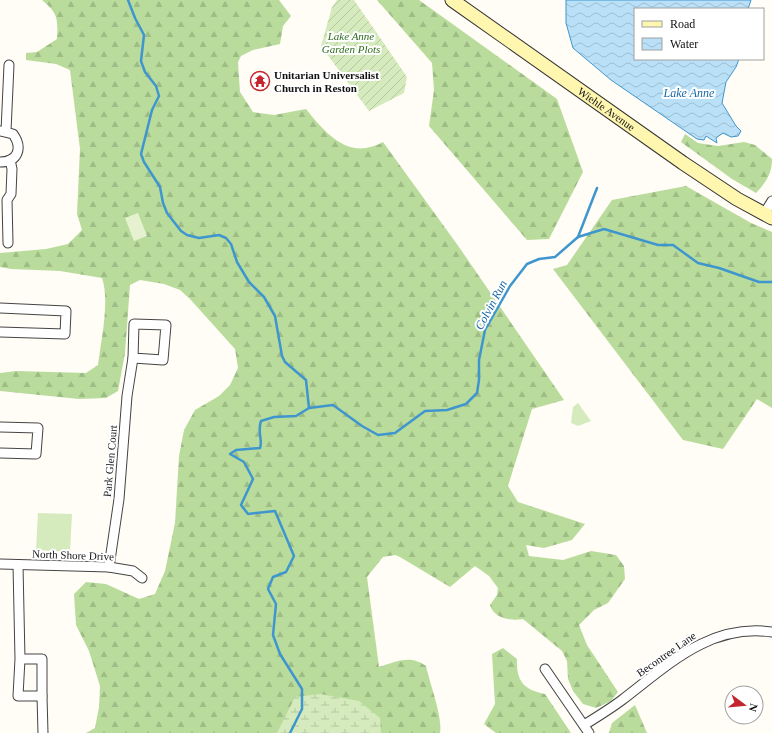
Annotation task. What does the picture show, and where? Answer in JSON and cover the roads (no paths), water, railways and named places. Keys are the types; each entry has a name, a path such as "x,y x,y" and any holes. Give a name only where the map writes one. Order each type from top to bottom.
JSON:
{"main road":[{"name":"Wiehle Avenue","path":"452,0 683,163 731,195 769,216"}],"street":[{"path":"0,162 14,158 18,150 18,142 13,134 3,131 9,65"},
{"path":"8,243 8,200 11,194 12,169 10,160"},
{"path":"769,216 772,201"},
{"path":"0,308 66,311 65,334 0,332"},
{"name":"Park Glen Court","path":"109,567 119,498 127,396 133,358 134,324 166,325 163,360 133,358"},
{"path":"0,427 38,428 36,454 0,453"},
{"name":"North Shore Drive","path":"0,564 109,567 133,571 142,578"},
{"path":"18,565 20,659 18,696 42,696"},
{"name":"Becontree Lane","path":"587,729 620,702 692,648 708,640 735,632 754,630 772,632"},
{"path":"20,659 42,659 43,733"},
{"path":"545,669 587,729"}],"water":[{"name":"Lake Anne","path":"566,0 751,0 748,8 634,8 634,60 739,60 736,67 726,82 722,103 736,126 741,131 738,136 731,137 723,133 716,138 717,143 706,136 704,140 697,139 611,80 573,48 566,23"}],"waterway":[{"path":"128,0 144,35 141,61 145,72 156,86 159,96 152,110 141,154 144,162 160,187 163,203 167,213 181,231 187,235 199,238 219,235 226,238 231,244 237,262 249,282 264,297 275,316 282,356 285,362 306,380 309,408"},
{"name":"Colvin Run","path":"290,733 302,709 302,689 280,654 273,635 276,604 268,589 273,577 286,572 294,556 275,511 248,514 241,505 253,479 244,462 230,454 236,450 260,448 261,421 274,417 296,416 309,408 333,405 362,426 378,435 395,433 425,411 447,410 466,404 477,393 479,380 479,360 485,330 510,286 527,264 539,259 555,257 578,237 597,188"},
{"path":"578,237 604,229 658,245 673,245 698,263 719,268 759,282 772,282"}],"place":[{"name":"Unitarian Universalist Church in Reston","path":"260,81"}],"park label":[{"name":"Lake Anne Garden Plots","path":"351,42"}]}
